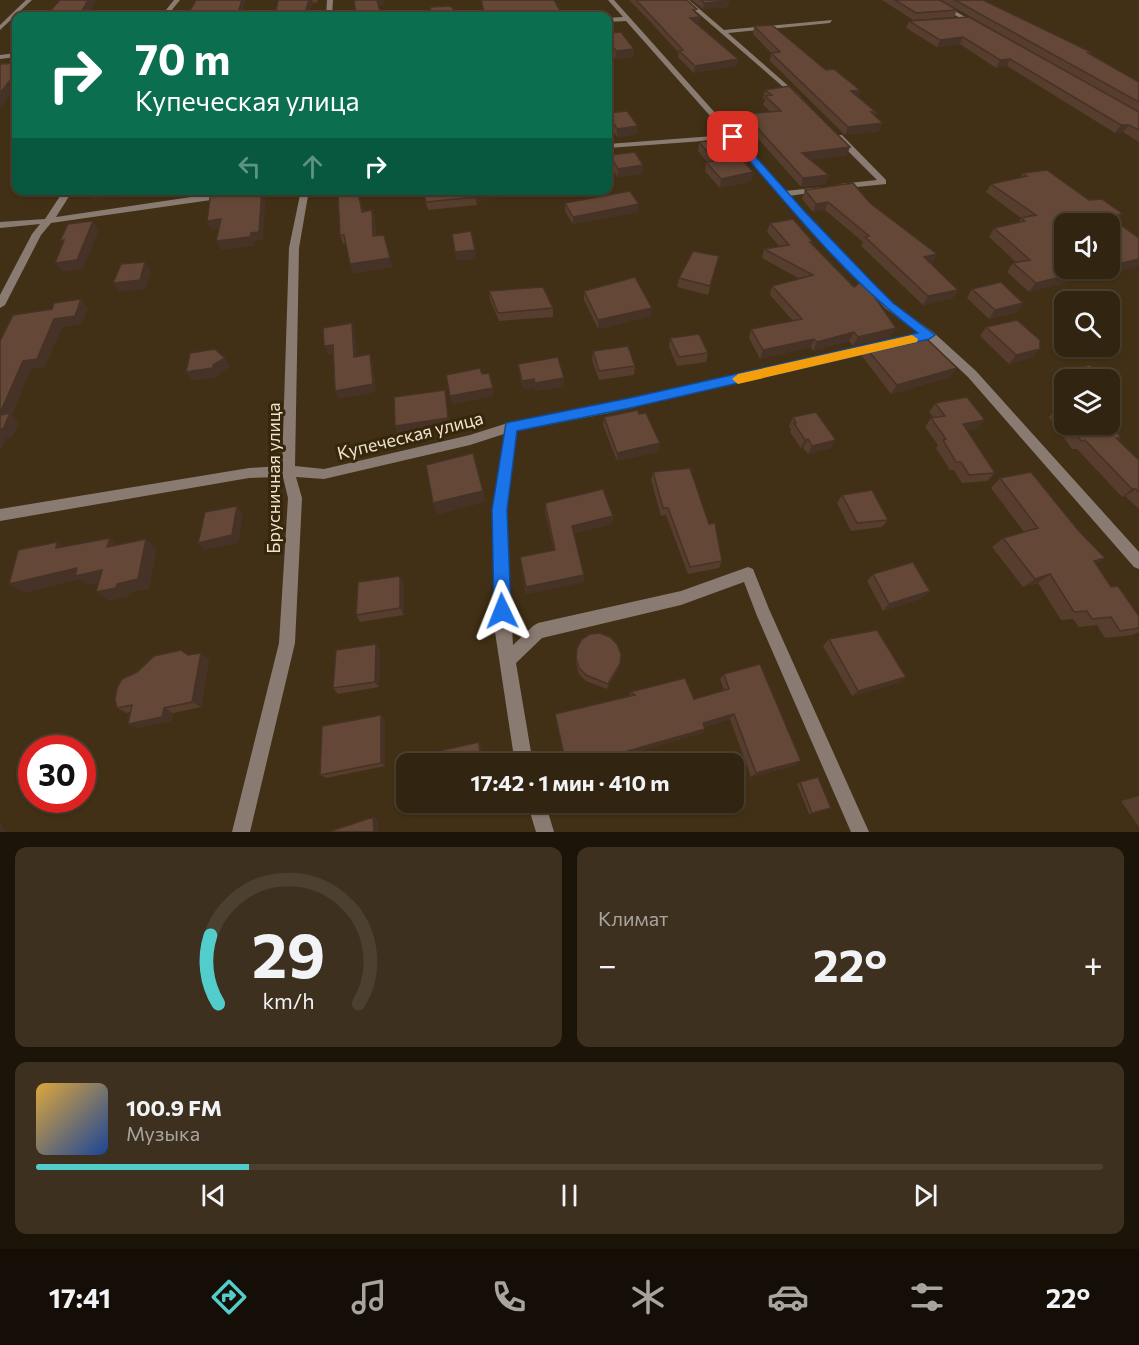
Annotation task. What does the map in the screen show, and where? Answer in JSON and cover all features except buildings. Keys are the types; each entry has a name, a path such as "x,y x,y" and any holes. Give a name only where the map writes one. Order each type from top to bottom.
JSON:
{"street":[{"path":"17,12 29,0"},
{"path":"167,12 177,0"},
{"path":"611,0 783,194 889,306 929,335 972,374 1139,562"},
{"path":"686,0 805,103"},
{"path":"932,0 987,32"},
{"path":"0,28 12,16"},
{"path":"612,20 627,19"},
{"path":"957,21 967,20"},
{"path":"723,32 830,21"},
{"path":"783,194 883,182 836,134"},
{"path":"612,146 733,137"},
{"path":"0,305 37,234 49,221 66,195"},
{"path":"0,225 49,221 224,195"},
{"name":"Брусничная улица","path":"241,832 287,643 295,498 288,471 294,248 304,195"},
{"name":"Купеческая улица","path":"0,515 249,473 288,471 324,474 470,440 511,427 609,408 929,335"},
{"path":"511,427 500,510 503,632 523,753"},
{"path":"508,660 538,631 681,598 748,574 762,611 860,832"},
{"path":"539,813 545,832"}],"slow traffic":[{"path":"738,379 912,339"}],"route":[{"path":"502,611 500,510 511,427 609,408 929,335 889,306 869,286 733,137"}]}
